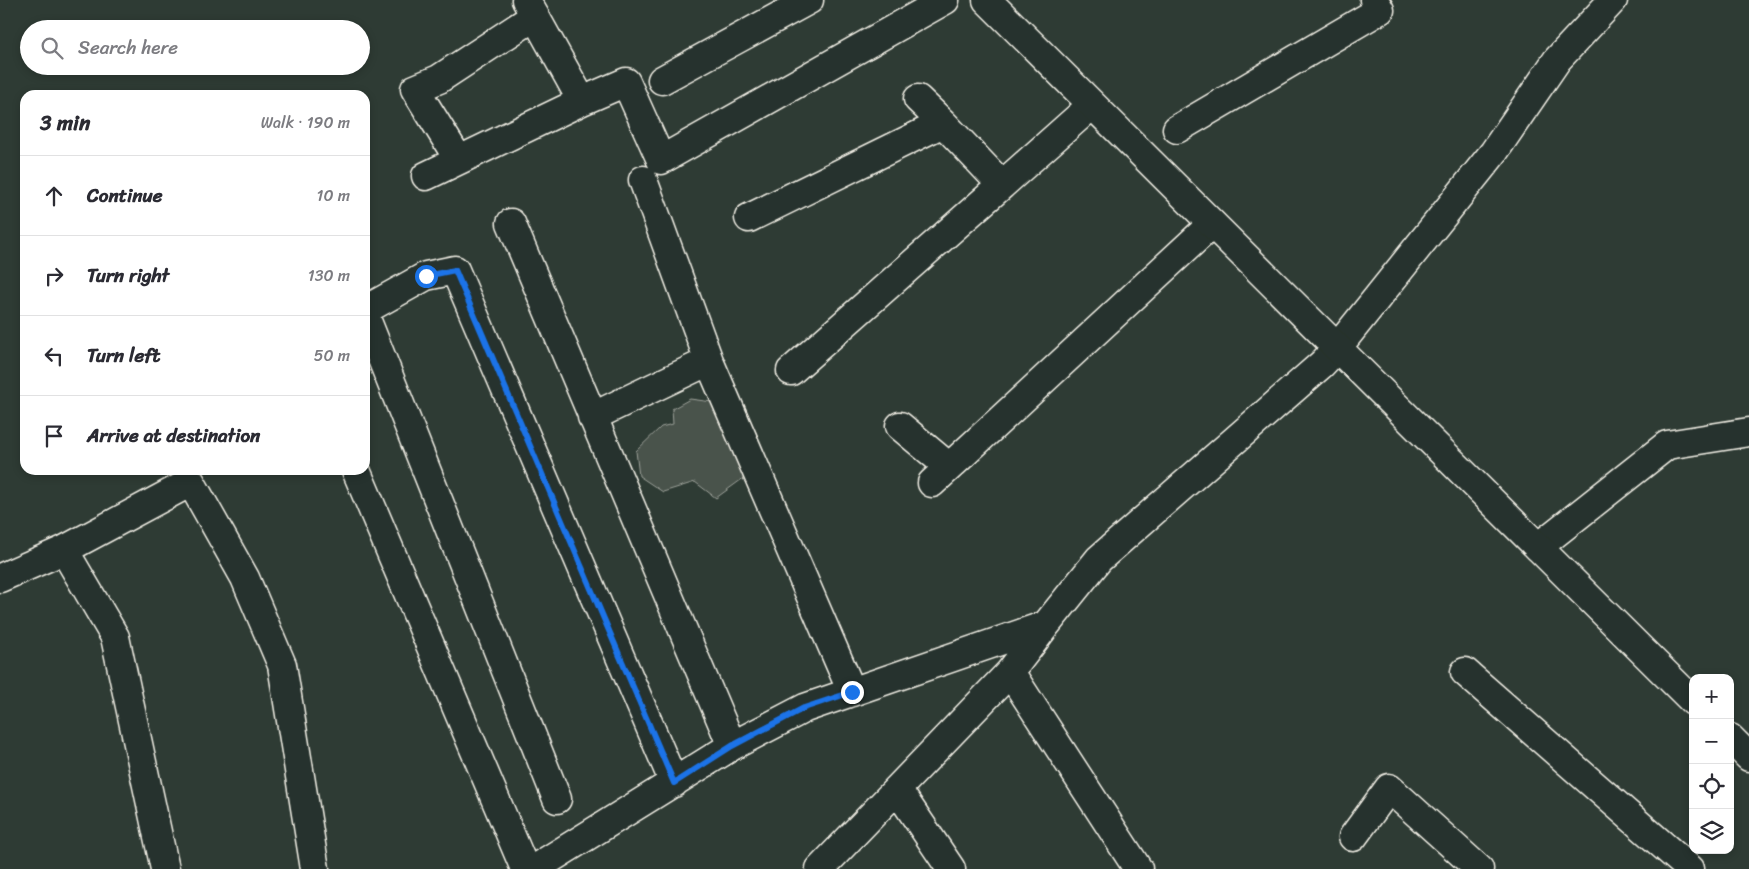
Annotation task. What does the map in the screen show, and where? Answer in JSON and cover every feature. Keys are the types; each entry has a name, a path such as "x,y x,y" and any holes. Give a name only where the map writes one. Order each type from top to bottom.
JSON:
{"street":[{"path":"662,80 809,0"},
{"path":"426,176 582,101 626,82 661,160 945,0"},
{"path":"986,0 1689,697"},
{"path":"1176,129 1380,10 1374,0"},
{"path":"820,869 1010,672 1099,558 1322,364 1337,348 1494,152 1557,60 1612,0"},
{"path":"459,160 415,89 439,79 530,8 582,101"},
{"path":"918,99 944,123 1002,185"},
{"path":"791,371 1092,105"},
{"path":"750,218 944,123"},
{"path":"643,180 709,361 852,692"},
{"path":"511,223 732,746"},
{"path":"900,426 941,475 1212,224"},
{"path":"370,307 426,276 455,270 674,783"},
{"path":"370,329 557,799"},
{"path":"592,417 709,361"},
{"path":"1538,547 1667,445 1749,432"},
{"path":"358,475 525,869"},
{"path":"0,578 64,550 191,482 244,578 282,665 315,869"},
{"path":"64,550 115,637 165,869"},
{"path":"534,869 732,746 804,708 1046,625"},
{"path":"1010,672 1138,869"},
{"path":"1465,672 1690,869"},
{"path":"1734,742 1749,756"},
{"path":"1353,837 1390,788 1479,869"},
{"path":"897,789 952,869"}],"shaded area":[{"path":"690,399 712,402 722,419 724,432 740,447 745,477 716,498 695,482 663,492 639,476 636,451 661,427 673,424 672,409"}],"route":[{"path":"426,276 455,270 674,783 732,746 804,708 852,692"}]}
